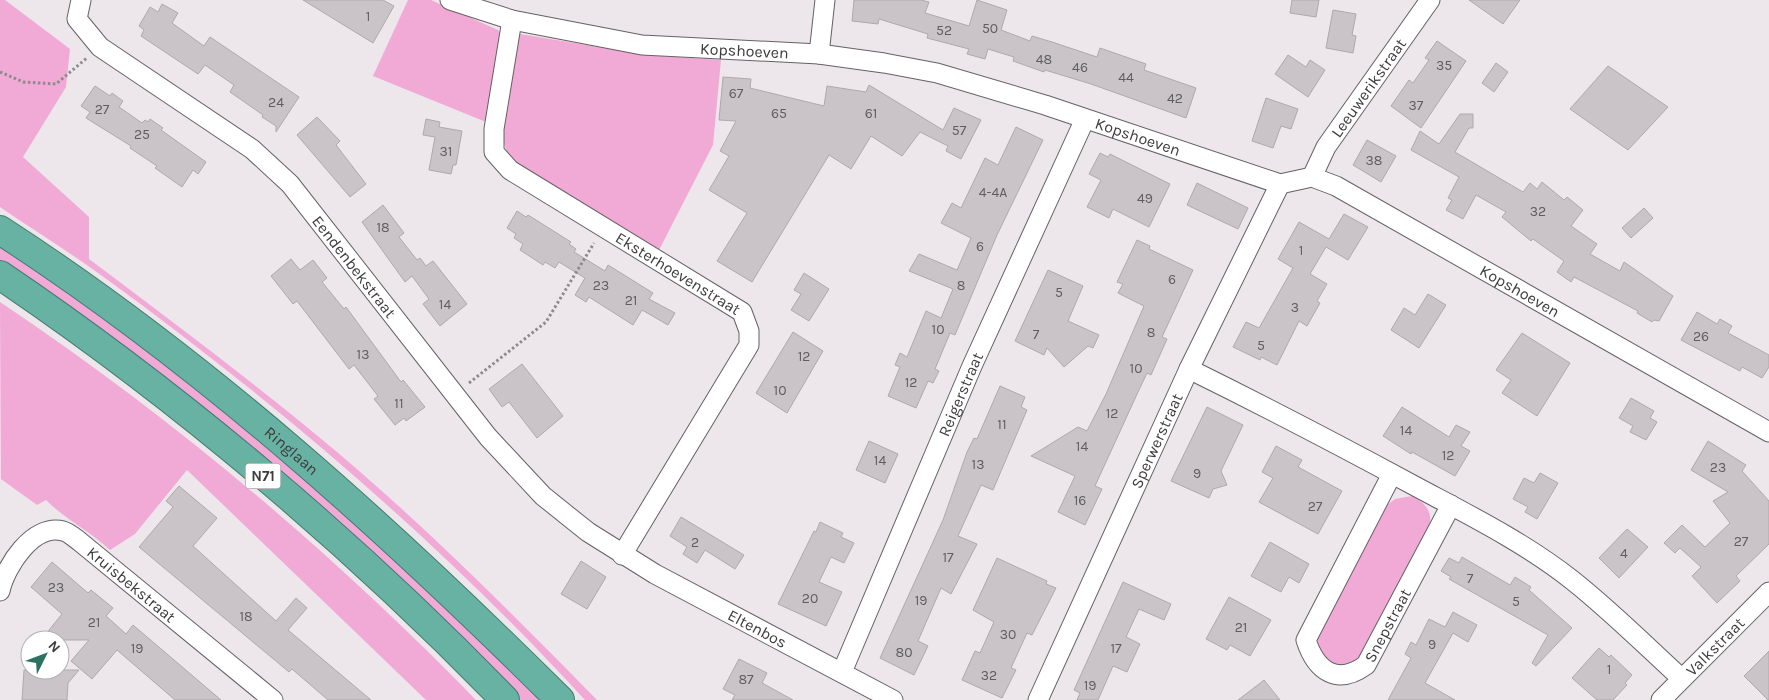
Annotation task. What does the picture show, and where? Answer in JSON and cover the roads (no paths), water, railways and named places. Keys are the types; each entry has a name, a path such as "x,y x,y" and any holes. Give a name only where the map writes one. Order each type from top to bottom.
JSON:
{"highway":[{"name":"Ringlaan","path":"0,230 128,320 287,444 464,604 560,700"},
{"name":"N71","path":"0,275 117,360 240,456 397,595 505,700"}],"street":[{"name":"Eendenbekstraat","path":"81,0 77,19 100,47 252,149 290,184 488,437 543,496 588,532 622,555"},
{"name":"Kopshoeven","path":"450,0 512,20 642,45 819,54 875,61 937,73 1085,118 1280,184"},
{"path":"819,54 825,0"},
{"name":"Leeuwerikstraat","path":"1312,177 1326,147 1430,0"},
{"name":"Eksterhoevenstraat","path":"512,20 494,129 494,152 510,170 742,312 749,331 749,345 622,555"},
{"name":"Reigerstraat","path":"842,672 972,366 1085,118"},
{"name":"Kopshoeven","path":"1312,177 1336,186 1769,432"},
{"path":"1280,184 1312,177"},
{"name":"Sperwerstraat","path":"1038,700 1189,369 1280,184"},
{"path":"1189,369 1451,505 1532,552 1571,579 1626,626 1681,678"},
{"name":"Snepstraat","path":"1392,474 1306,640 1314,661 1334,675 1354,674 1366,665 1451,505"},
{"name":"Kruisbekstraat","path":"0,590 10,563 20,551 44,532 62,530 80,540 273,700"},
{"name":"Eltenbos","path":"622,555 712,605 893,700"},
{"name":"Valkstraat","path":"1661,700 1769,592"}]}
